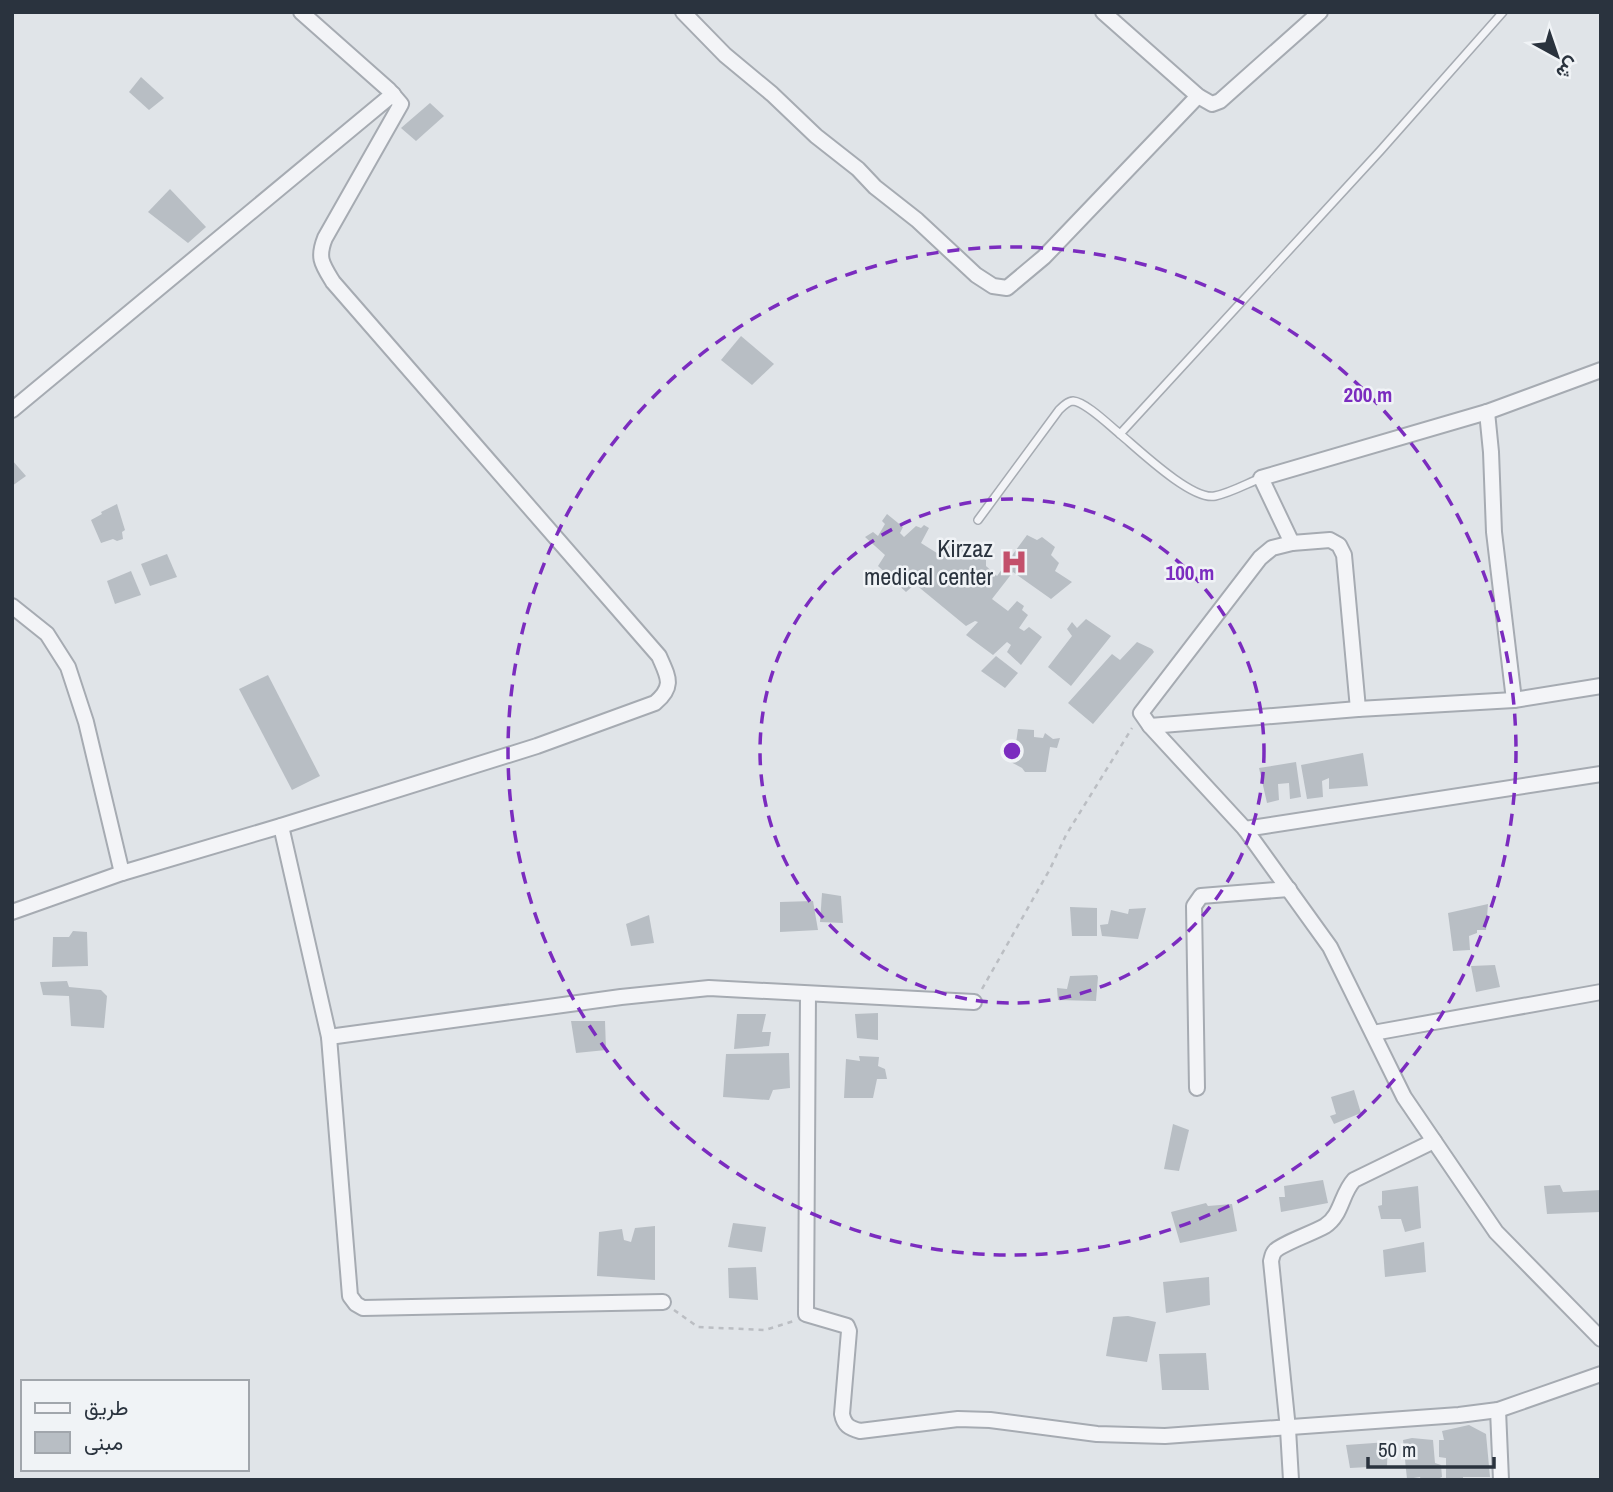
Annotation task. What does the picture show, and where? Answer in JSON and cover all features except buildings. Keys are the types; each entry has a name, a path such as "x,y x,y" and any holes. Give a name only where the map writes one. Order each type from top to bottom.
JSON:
{"street":[{"path":"12,912 122,873 281,827 550,741 655,703 663,697 668,688 669,678 659,656 333,282 323,267 320,258 325,238 401,105 393,94 301,12"},
{"path":"682,12 725,55 772,94 816,136 917,220 976,275 993,286 1007,288 1044,257 1198,96"},
{"path":"1103,12 1198,96 1212,104 1220,101 1320,12"},
{"path":"12,410 393,94"},
{"path":"1292,543 1261,478 1487,412 1601,370"},
{"path":"1487,412 1494,532 1514,700"},
{"path":"1358,709 1344,555 1339,545 1330,540 1292,543 1272,548 1260,558 1141,713 1245,829 1330,947 1404,1097 1496,1232 1601,1339"},
{"path":"12,606 47,634 68,667 86,722 122,873"},
{"path":"1150,726 1358,709 1514,700 1601,686"},
{"path":"1245,829 1601,774"},
{"path":"281,827 329,1037 350,1296 356,1304 363,1308 663,1302"},
{"path":"1197,1088 1194,906 1201,896 1289,890"},
{"path":"329,1037 621,997 709,989 974,1002"},
{"path":"1373,1033 1601,992"},
{"path":"808,994 806,1314 847,1326 849,1331 842,1414 844,1423 850,1428 860,1431 958,1419 990,1419 1097,1434 1165,1436 1288,1429 1459,1416 1498,1410 1601,1374"},
{"path":"1291,1480 1271,1261 1273,1252 1326,1225 1335,1217 1354,1180 1434,1141"},
{"path":"1498,1410 1501,1480"}],"lane":[{"path":"1120,434 1380,151 1503,12"},
{"path":"978,520 1059,410 1071,401 1087,408 1179,483 1204,496 1213,497 1261,478"}],"path":[{"path":"974,1002 1050,869 1066,835 1141,713"},
{"path":"663,1302 698,1327 765,1330 791,1324 806,1314"}],"place":[{"name":"Kirzaz medical center","path":"1014,562"}]}
